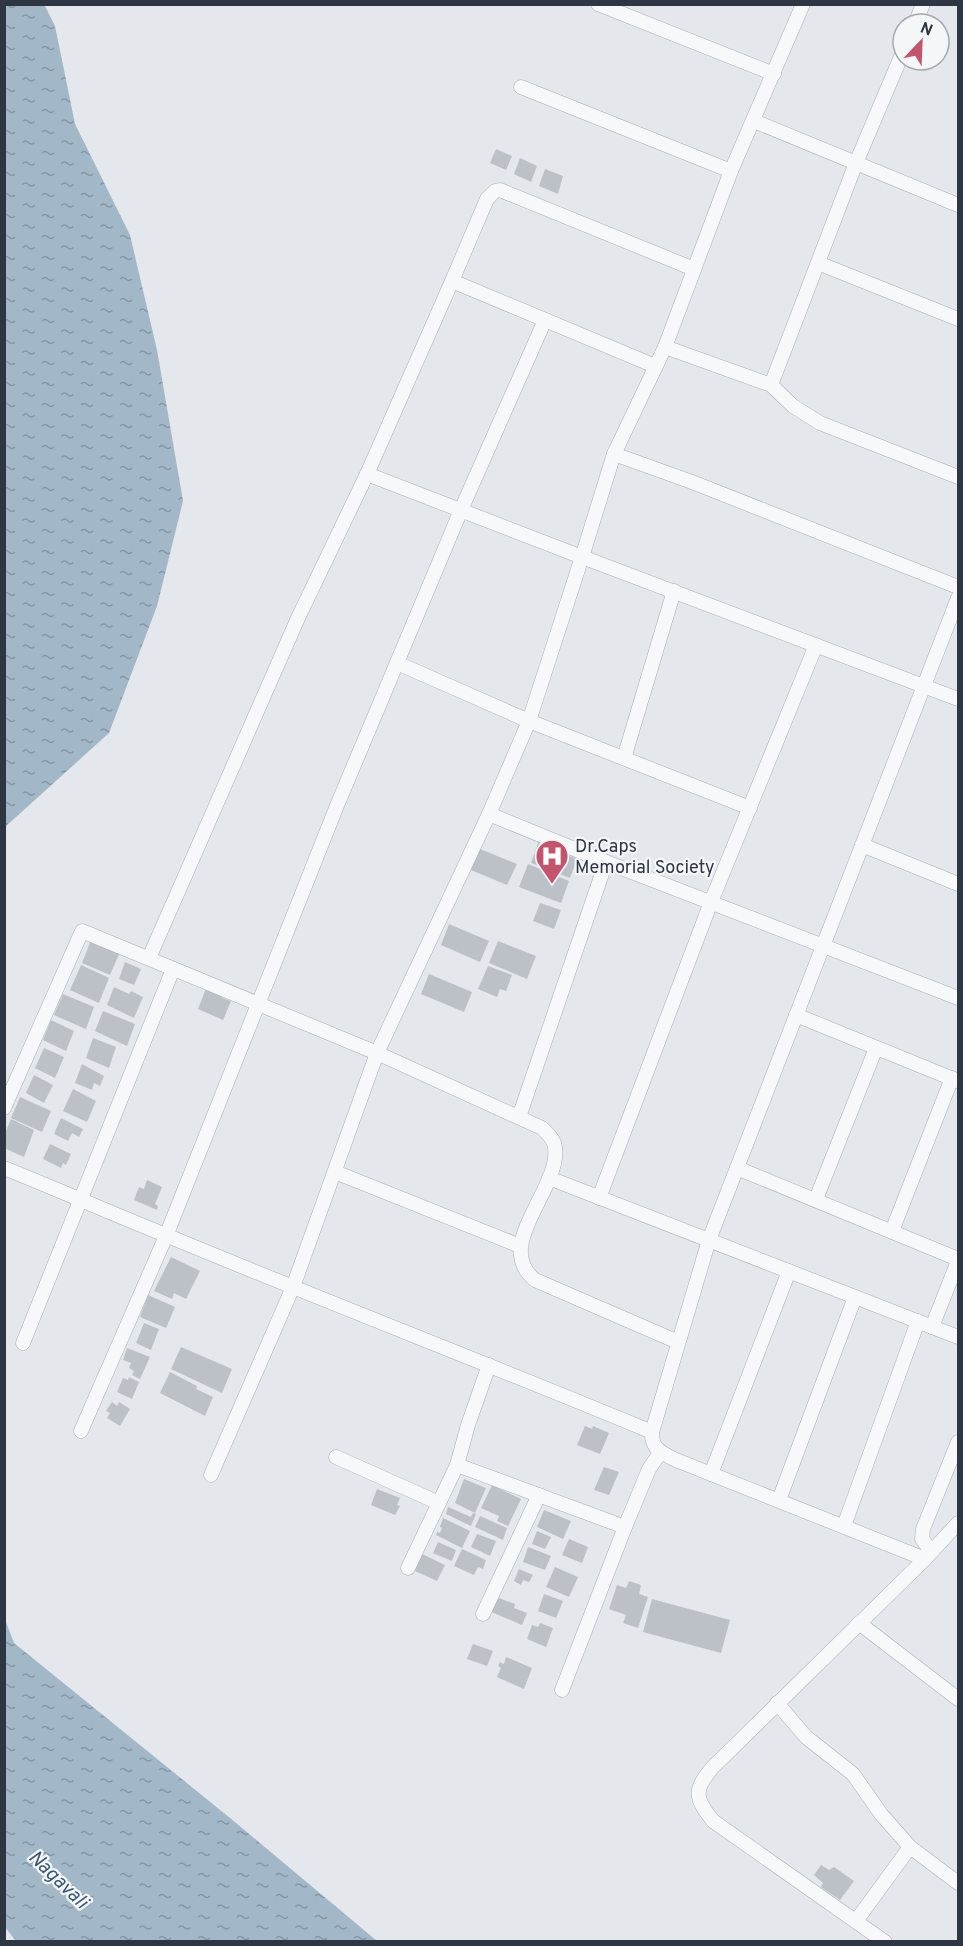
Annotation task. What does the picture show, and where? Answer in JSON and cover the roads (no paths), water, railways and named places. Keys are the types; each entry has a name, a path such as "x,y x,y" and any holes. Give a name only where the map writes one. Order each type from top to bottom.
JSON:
{"street":[{"path":"598,4 774,74"},
{"path":"211,1475 293,1287 377,1053 489,814 529,721 614,454 664,347 731,171 803,4"},
{"path":"771,385 856,164 895,72"},
{"path":"521,87 731,171"},
{"path":"754,121 856,164 957,200"},
{"path":"149,958 298,618 366,474 487,199 495,190 501,190 694,268"},
{"path":"818,263 958,319"},
{"path":"452,281 655,366"},
{"path":"81,1431 166,1236 257,1004 397,663 461,510 545,320"},
{"path":"664,347 771,385 793,406 820,423 958,477"},
{"path":"614,454 692,482 958,587"},
{"path":"366,474 958,699"},
{"path":"624,758 674,591"},
{"path":"928,1555 844,1526 711,1474 660,1453 651,1441 709,1240 958,598"},
{"path":"600,1198 711,902 816,645"},
{"path":"397,663 529,721 750,808"},
{"path":"489,814 606,862 824,944 958,998"},
{"path":"862,845 958,884"},
{"path":"519,1117 606,862"},
{"path":"4,1107 82,931 377,1053 542,1128 551,1137 555,1146 555,1159 520,1246 522,1264 526,1274 535,1280 678,1342"},
{"path":"23,1343 173,969"},
{"path":"796,1015 955,1080 892,1231"},
{"path":"816,1199 876,1048"},
{"path":"4,1168 81,1198 166,1236 652,1432"},
{"path":"737,1168 958,1260 932,1327"},
{"path":"335,1172 520,1246"},
{"path":"549,1178 958,1337"},
{"path":"711,1474 789,1271"},
{"path":"779,1500 855,1297"},
{"path":"844,1526 918,1321"},
{"path":"408,1568 457,1465 489,1365"},
{"path":"928,1555 922,1539 923,1529 958,1442"},
{"path":"562,1690 625,1527 649,1469 660,1453"},
{"path":"336,1457 439,1503"},
{"path":"457,1465 625,1527"},
{"path":"483,1614 539,1495"},
{"path":"885,1941 713,1821 701,1806 697,1794 701,1781 712,1768 958,1523"},
{"path":"859,1623 958,1699"},
{"path":"777,1703 806,1737 853,1774 881,1814 910,1847 958,1883"},
{"path":"856,1921 910,1847"}],"water":[{"path":"44,4 55,26 75,124 130,235 157,350 183,501 157,606 109,733 5,827 4,5"},
{"name":"Nagavali","path":"4,1617 14,1643 377,1941 16,1941 4,1926"}],"place":[{"name":"Dr.Caps Memorial Society","path":"552,885"}]}
